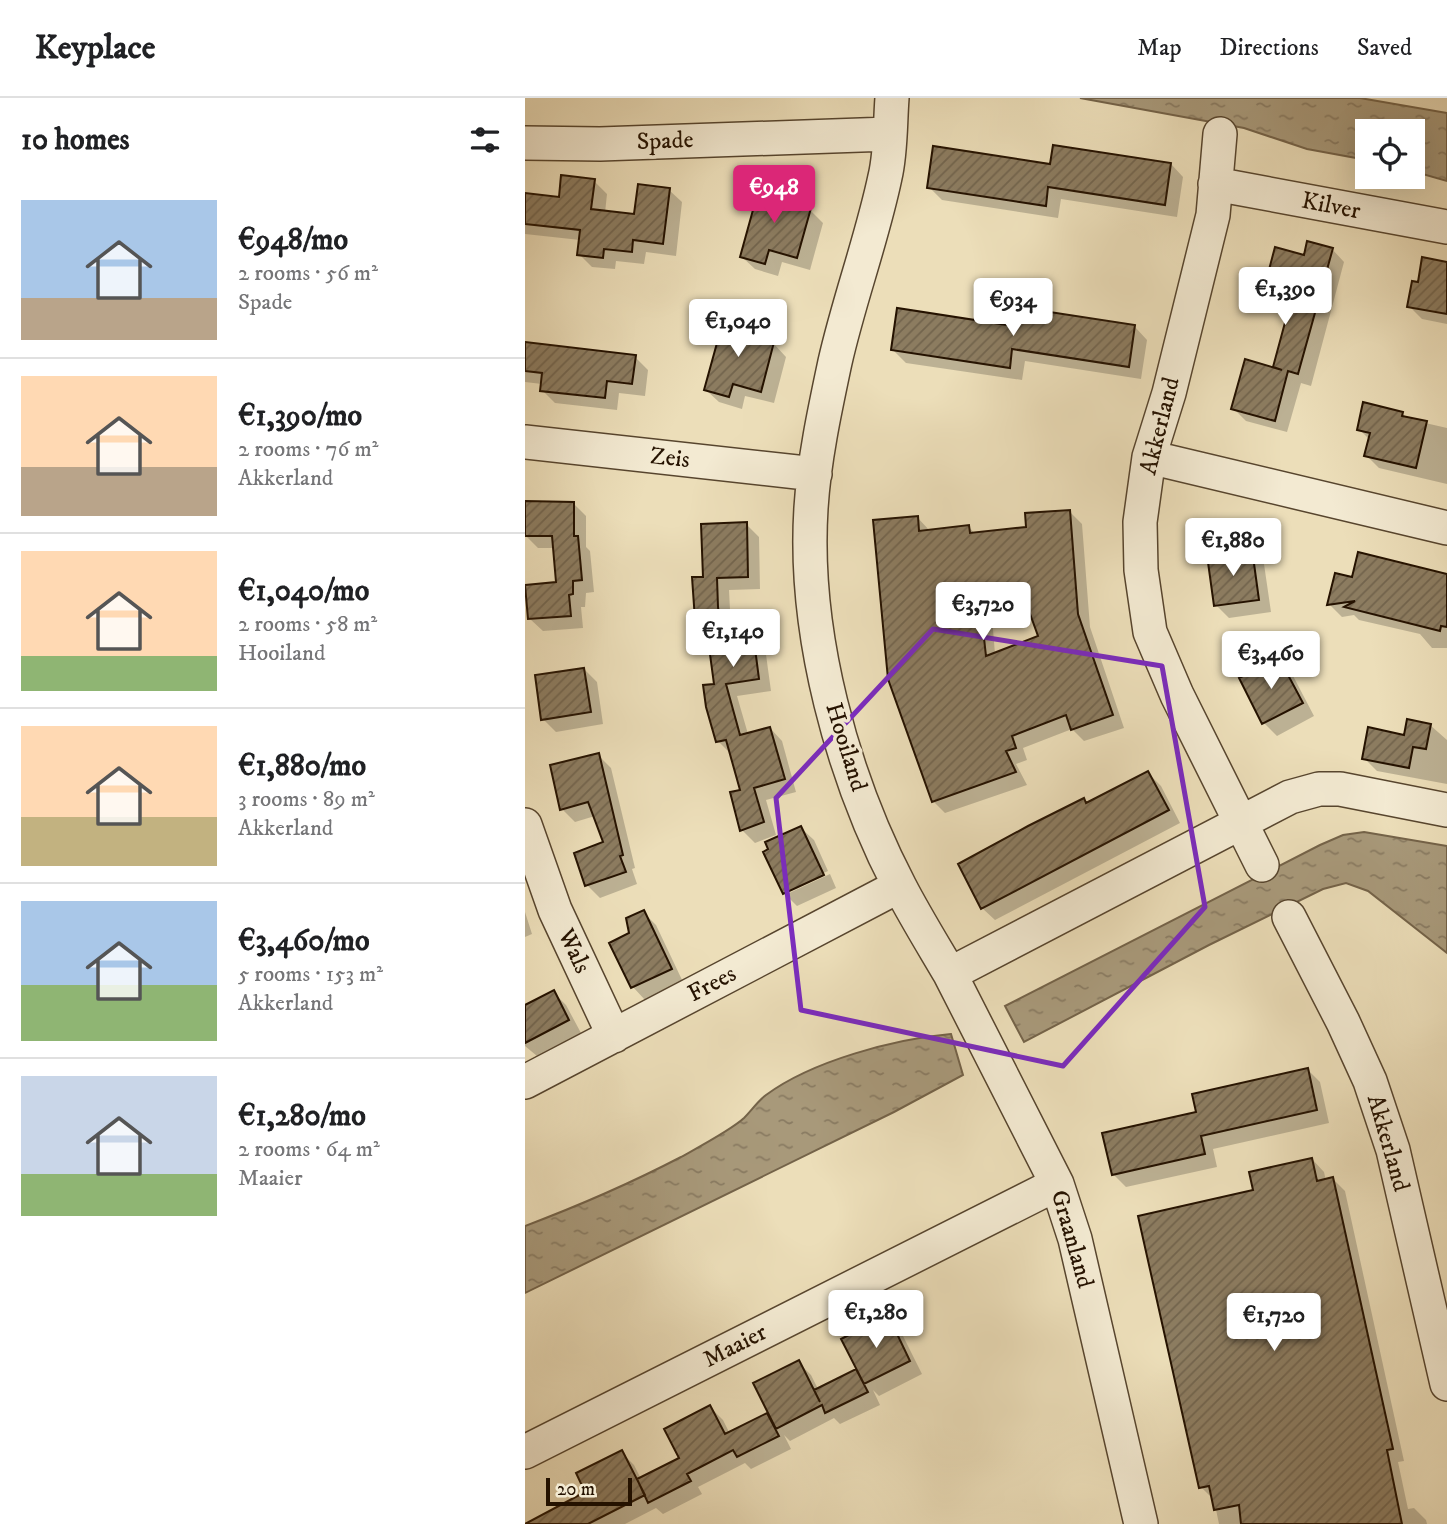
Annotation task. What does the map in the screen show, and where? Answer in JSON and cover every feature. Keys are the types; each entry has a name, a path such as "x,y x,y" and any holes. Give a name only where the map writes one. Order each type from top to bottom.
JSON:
{"street":[{"name":"Hooiland","path":"892,98 886,175 836,360 815,474 811,509 811,579 818,647 848,762 899,886 950,974"},
{"name":"Spade","path":"525,143 600,144 889,134"},
{"name":"Akkerland","path":"1220,134 1213,215 1169,393 1149,457 1140,522 1142,570 1150,632 1177,695 1262,865"},
{"name":"Kilver","path":"1215,184 1447,227"},
{"name":"Zeis","path":"525,442 815,474"},
{"path":"1149,457 1447,528"},
{"path":"950,974 1290,797 1319,789 1340,789 1447,810"},
{"name":"Wals","path":"526,833 555,910 614,1036"},
{"name":"Frees","path":"525,1082 899,886"},
{"name":"Akkerland","path":"1289,917 1370,1081 1436,1286 1447,1384"},
{"name":"Graanland","path":"950,974 1057,1184 1075,1239 1141,1524"},
{"name":"Maaier","path":"525,1452 1057,1184"}],"highlighted area":[{"path":"933,629 1162,666 1205,907 1063,1066 801,1010 776,798"}],"water":[{"path":"1080,98 1360,98 1447,113 1447,181 1425,175 1425,119 1355,119 1355,158 1307,149 1244,128"},
{"path":"1364,832 1447,846 1447,953 1368,891 1346,883 1323,889 1209,945 1024,1042 1005,1006 1320,845 1343,835"},
{"path":"951,1034 963,1075 894,1112 525,1293 525,1226 604,1194 714,1139 744,1118 766,1095 806,1072 880,1047"}],"building":[{"path":"1053,145 1171,163 1165,205 1048,187 1046,206 927,188 933,146 1050,164"},
{"path":"561,175 595,179 591,209 634,214 638,184 670,188 663,244 633,240 632,252 604,249 603,258 577,255 580,230 525,224 525,193 559,197"},
{"path":"761,181 786,188 783,201 811,208 797,258 769,250 765,264 740,257"},
{"path":"1307,241 1333,248 1298,374 1288,371 1275,421 1231,409 1245,359 1282,370 1273,367 1290,304 1262,296 1275,247 1304,255"},
{"path":"1422,257 1447,262 1447,314 1407,307 1412,281 1418,282"},
{"path":"1017,307 1135,325 1129,367 1012,349 1010,368 891,350 897,308 1014,326"},
{"path":"725,314 750,321 746,334 774,342 761,392 733,384 729,397 704,390"},
{"path":"525,342 636,355 632,384 607,381 605,398 540,391 542,373 525,371"},
{"path":"1363,402 1403,412 1402,416 1427,421 1416,468 1364,456 1370,433 1357,430"},
{"path":"525,501 574,502 574,536 578,536 582,580 573,581 573,594 569,595 571,616 528,619 525,585 556,582 552,536 525,536"},
{"path":"1070,510 1078,614 1113,715 1071,730 1066,715 1012,736 1016,748 1006,751 1016,772 932,802 888,679 873,520 918,516 919,531 969,525 970,533 1026,527 1025,513","holes":["1021,589 1038,636 986,656 979,593"]},
{"path":"747,522 748,577 717,578 718,607 721,629 752,625 759,679 726,684 740,735 770,727 785,779 754,788 764,822 740,831 730,792 740,790 726,740 716,742 706,707 703,685 714,684 707,632 696,634 692,577 703,577 701,524"},
{"path":"1252,549 1259,600 1214,606 1207,555"},
{"path":"1358,552 1447,574 1447,627 1441,626 1440,631 1344,607 1355,601 1327,605 1335,573 1352,577"},
{"path":"1279,658 1303,703 1262,724 1239,678"},
{"path":"584,668 591,712 541,720 535,675"},
{"path":"1407,719 1431,724 1426,749 1413,747 1409,768 1362,759 1368,727 1404,735"},
{"path":"599,753 623,855 620,856 626,872 585,886 574,853 603,842 588,802 560,810 550,765"},
{"path":"1148,771 1169,810 981,909 958,864 1084,798 1086,803"},
{"path":"801,826 824,875 783,894 763,852 768,849 765,842"},
{"path":"644,910 672,969 631,988 609,943 629,933 626,918"},
{"path":"554,990 569,1020 525,1043 525,1005"},
{"path":"1308,1068 1317,1110 1201,1136 1205,1154 1112,1175 1102,1133 1196,1112 1192,1094"},
{"path":"1312,1158 1317,1181 1333,1177 1393,1449 1387,1450 1402,1524 1241,1524 1239,1505 1214,1510 1209,1486 1199,1488 1138,1216 1253,1190 1249,1172"},
{"path":"888,1315 910,1361 864,1384 841,1339"},
{"path":"799,1360 814,1390 856,1369 868,1392 825,1413 822,1405 776,1429 753,1383"},
{"path":"710,1405 725,1434 767,1413 779,1436 737,1457 733,1450 687,1474 691,1481 648,1503 637,1479 679,1458 664,1429"},
{"path":"622,1450 645,1495 588,1524 525,1524 585,1492 576,1473"}]}
